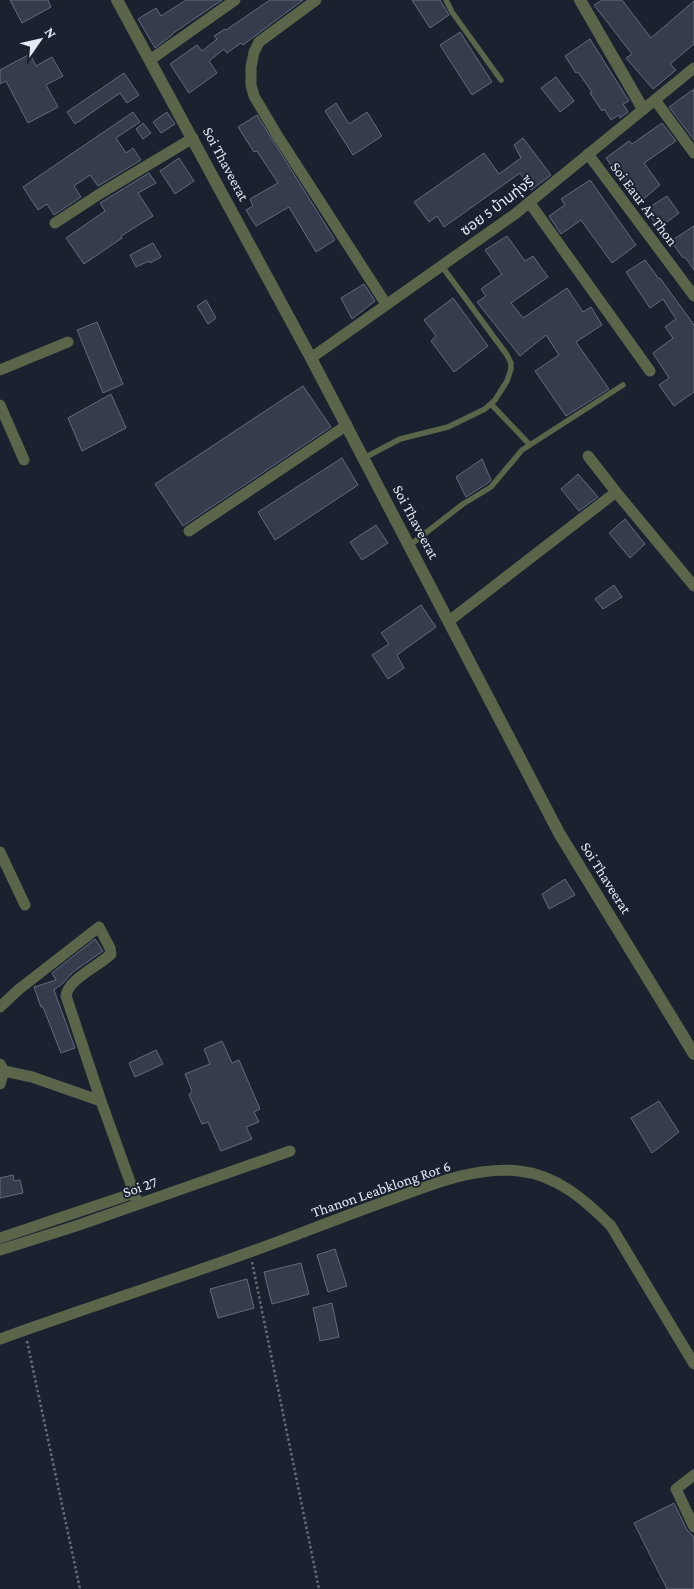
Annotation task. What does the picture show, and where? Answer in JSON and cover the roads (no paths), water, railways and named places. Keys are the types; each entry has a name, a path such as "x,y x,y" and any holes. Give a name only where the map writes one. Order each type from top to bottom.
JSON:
{"street":[{"name":"Soi Thaveerat","path":"117,0 347,425 559,833 694,1054"},
{"path":"150,60 235,0"},
{"path":"316,0 259,42 250,67 250,85 254,96 277,135 386,304"},
{"path":"581,0 643,109"},
{"name":"ซอย 5 บ้านทุ่งรี","path":"311,358 515,214 694,68"},
{"path":"655,100 694,154"},
{"path":"55,223 193,138"},
{"name":"Soi Eaur Ar Thon","path":"588,154 694,296"},
{"path":"529,202 650,371"},
{"path":"0,370 68,342"},
{"path":"0,404 24,460"},
{"path":"189,531 347,425"},
{"path":"588,456 694,586"},
{"path":"449,622 616,492"},
{"path":"0,852 24,905"},
{"path":"0,1007 18,990 99,927 110,948 111,954 73,982 66,996 136,1198 0,1238"},
{"path":"0,1084 2,1068 101,1101"},
{"name":"Soi 27","path":"0,1250 136,1198 290,1151"},
{"name":"Thanon Leabklong Ror 6","path":"0,1339 250,1252 410,1192 472,1174 508,1170 537,1175 571,1190 611,1226 694,1364"},
{"path":"694,1475 676,1489 694,1527"}],"lane":[{"path":"446,0 452,12 501,80"},
{"path":"364,458 400,439 448,427 485,409 495,400 507,381 511,370 511,363 507,355 441,266"},
{"path":"410,545 463,504 491,487 502,476 516,456 530,445 623,385"},
{"path":"490,404 530,445"}]}
